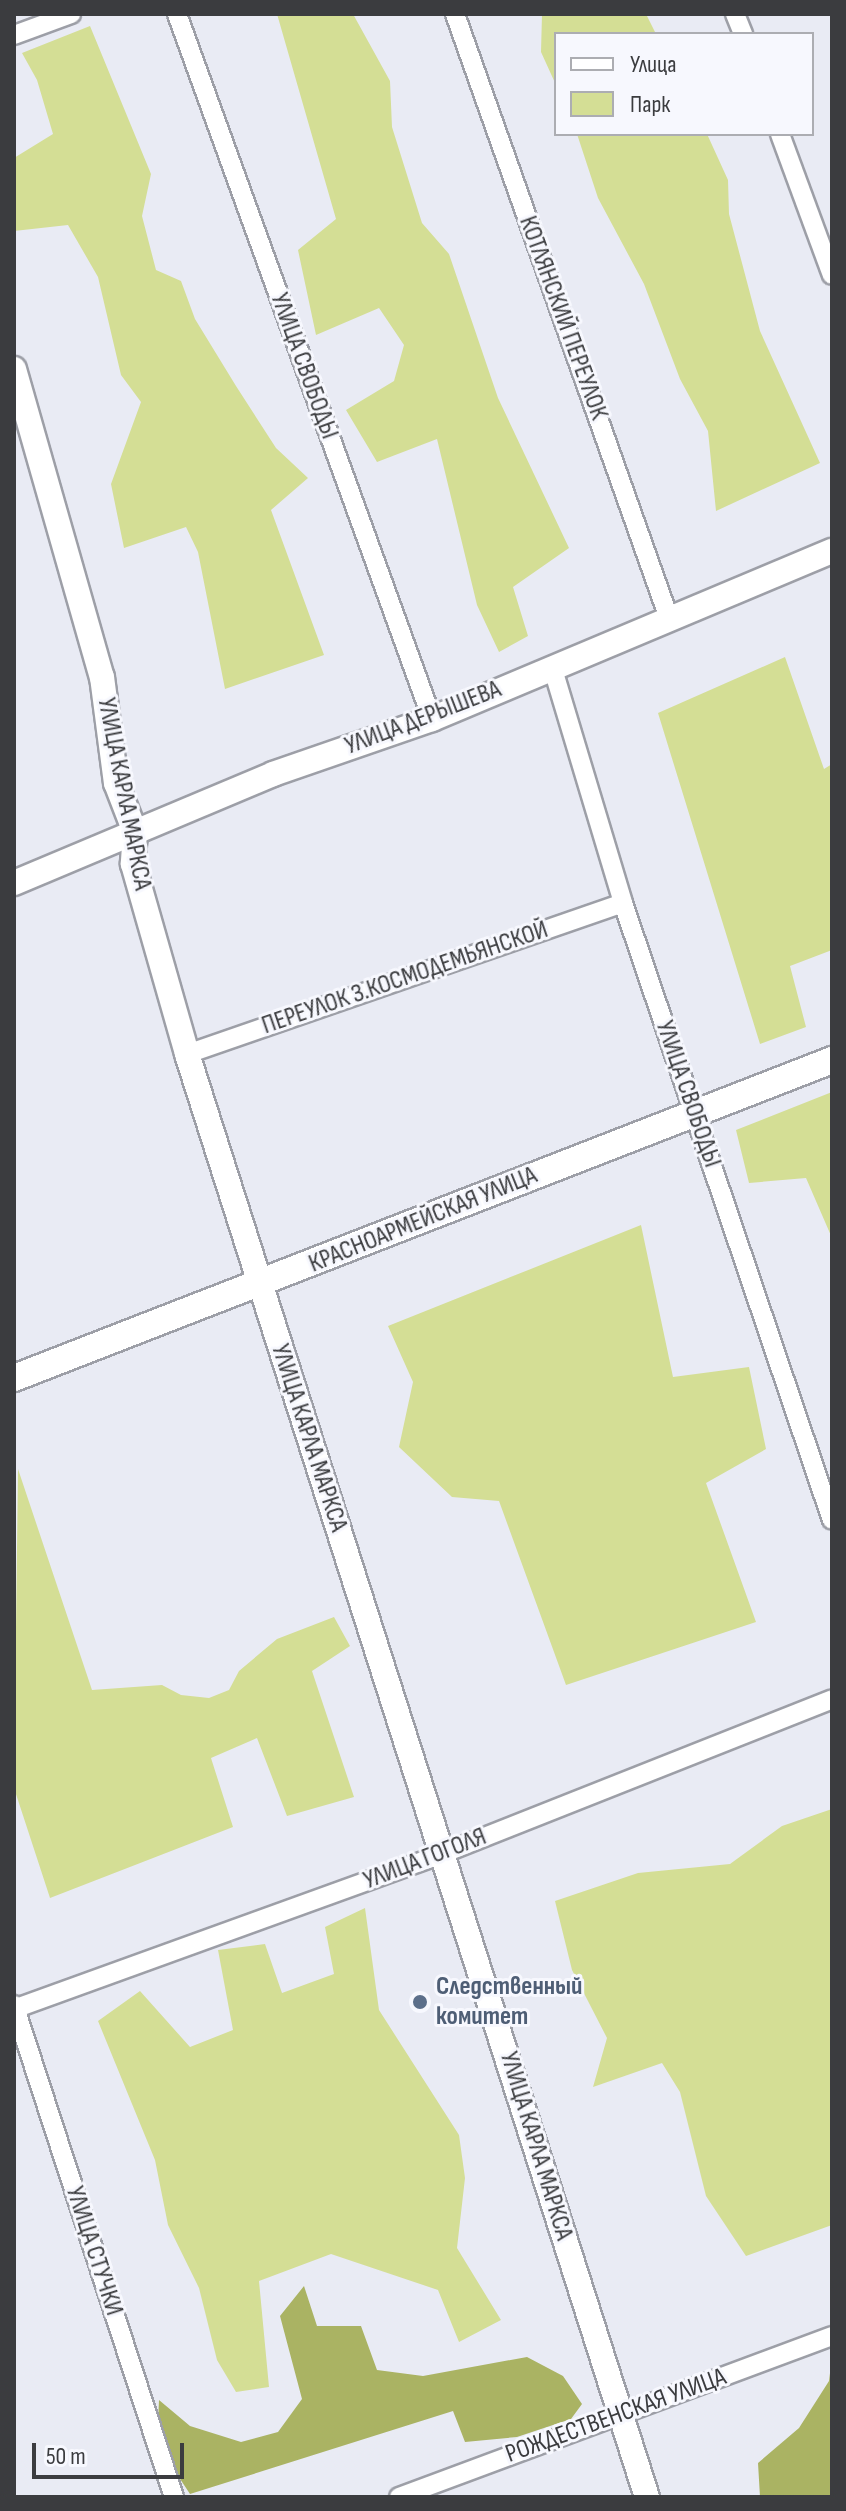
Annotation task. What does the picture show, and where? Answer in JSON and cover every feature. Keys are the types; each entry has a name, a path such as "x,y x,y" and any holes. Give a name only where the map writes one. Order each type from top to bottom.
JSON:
{"main road":[{"name":"КРАСНОАРМЕЙСКАЯ УЛИЦА","path":"14,1378 832,1060"}],"street":[{"path":"14,35 71,14"},
{"name":"УЛИЦА СВОБОДЫ","path":"177,14 432,719"},
{"name":"КОТЛЯНСКИЙ ПЕРЕУЛОК","path":"455,14 670,621"},
{"path":"781,136 832,275"},
{"name":"УЛИЦА КАРЛА МАРКСА","path":"14,369 102,677 116,783 135,832 133,864 187,1054 647,2497"},
{"name":"УЛИЦА ДЕРЫШЕВА","path":"14,883 273,774 432,719 832,551"},
{"name":"УЛИЦА СВОБОДЫ","path":"552,666 623,903 832,1520"},
{"name":"ПЕРЕУЛОК З.КОСМОДЕМЬЯНСКОЙ","path":"187,1054 623,903"},
{"name":"УЛИЦА ГОГОЛЯ","path":"14,2008 444,1853 832,1699"},
{"name":"УЛИЦА СТУЧКИ","path":"14,2008 174,2497"},
{"name":"РОЖДЕСТВЕНСКАЯ УЛИЦА","path":"399,2497 832,2336"}],"green space":[{"path":"277,14 353,14 390,81 392,127 422,223 449,254 498,398 569,548 513,587 528,636 499,652 477,605 437,439 377,462 346,410 394,381 404,345 379,308 316,335 298,250 336,219"},
{"path":"542,14 646,14 655,32 554,32 554,81 541,52"},
{"path":"90,26 151,174 142,216 156,270 181,281 195,319 236,386 276,448 308,478 271,510 324,655 225,689 198,552 186,527 124,548 111,484 141,402 121,375 98,277 68,225 14,231 14,158 53,134 37,80 22,53"},
{"path":"578,136 708,136 728,180 729,214 760,331 820,463 716,511 708,431 680,379 644,284 598,198"},
{"path":"785,657 824,769 832,764 832,950 790,966 806,1027 760,1044 658,713"},
{"path":"832,1092 832,1238 806,1178 749,1183 736,1130"},
{"path":"641,1225 673,1377 749,1367 766,1449 706,1483 756,1622 566,1685 499,1501 452,1497 399,1447 413,1382 388,1326"},
{"path":"18,1469 92,1690 162,1685 181,1695 209,1698 229,1690 239,1671 277,1639 334,1617 350,1646 312,1671 354,1797 287,1816 257,1738 211,1758 233,1827 50,1898 14,1788"},
{"path":"832,1809 832,2225 746,2256 706,2196 680,2092 662,2063 593,2087 607,2038 572,1970 555,1901 638,1873 730,1864 782,1826"},
{"path":"365,1908 379,2010 459,2135 465,2178 457,2248 501,2320 459,2342 438,2290 331,2254 259,2281 269,2387 236,2392 217,2360 199,2288 168,2225 155,2160 98,2021 140,1991 190,2047 233,2030 218,1950 265,1944 282,1993 334,1974 325,1927"},
{"path":"304,2286 317,2326 361,2326 377,2370 423,2376 527,2357 563,2376 582,2404 571,2419 517,2437 465,2442 453,2411 190,2494 157,2444 159,2400 190,2426 241,2442 278,2432 302,2399 280,2316"},
{"path":"832,2357 832,2496 760,2497 758,2463 799,2428 829,2381"}],"place":[{"name":"Следственный комитет","path":"420,2002"}]}
